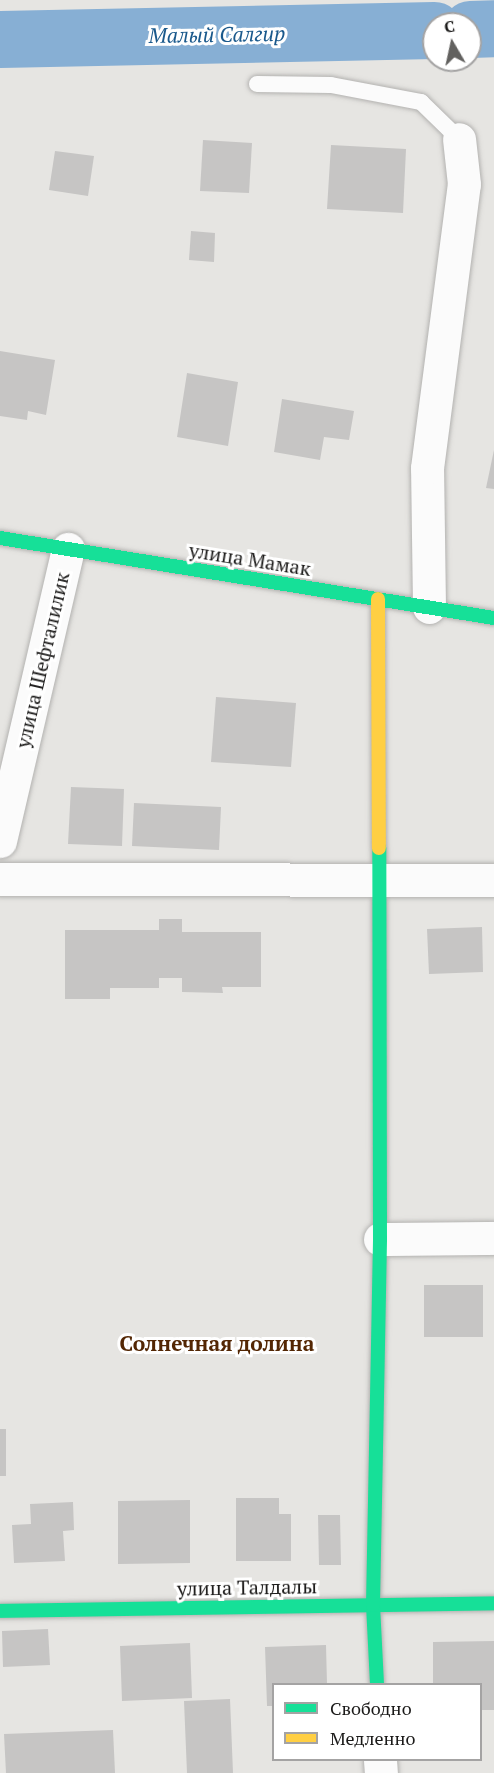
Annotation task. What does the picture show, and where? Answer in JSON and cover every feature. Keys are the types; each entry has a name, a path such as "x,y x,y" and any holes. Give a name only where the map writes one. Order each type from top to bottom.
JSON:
{"street":[{"path":"429,607 427,468 464,184 459,139"},
{"name":"улица Мамак","path":"0,538 494,618"},
{"name":"улица Шефталилик","path":"0,841 68,549"},
{"path":"377,1683 373,1605 380,1239 378,599"},
{"path":"0,879 378,883 494,880"},
{"path":"380,1239 494,1238"},
{"name":"улица Талдалы","path":"0,1611 494,1603"}],"lane":[{"path":"257,84 331,84 421,102 459,139"}],"building":[{"path":"203,140 252,143 249,193 200,191"},
{"path":"331,145 406,149 403,213 327,209"},
{"path":"55,151 94,156 88,196 49,190"},
{"path":"191,231 215,233 214,262 189,260"},
{"path":"0,351 55,360 46,415 28,411 27,420 0,416"},
{"path":"187,373 238,382 228,446 177,437"},
{"path":"282,399 354,411 349,440 324,437 320,460 274,452"},
{"path":"494,450 494,489 486,488"},
{"path":"216,697 296,703 291,767 211,762"},
{"path":"71,787 124,789 122,846 68,844"},
{"path":"134,803 221,807 219,850 132,846"},
{"path":"159,919 182,919 182,932 261,932 261,987 222,987 223,993 182,992 182,978 159,978 159,988 110,988 110,999 65,999 65,930 159,930"},
{"path":"482,927 483,972 429,974 427,929"},
{"path":"424,1285 483,1285 483,1337 424,1337"},
{"path":"0,1429 6,1429 6,1476 0,1476"},
{"path":"236,1498 279,1498 279,1514 291,1514 291,1561 236,1561"},
{"path":"190,1500 190,1563 118,1564 118,1501"},
{"path":"73,1502 74,1530 63,1531 65,1561 14,1563 12,1525 31,1524 30,1504"},
{"path":"318,1515 340,1515 341,1565 319,1565"},
{"path":"48,1629 50,1665 3,1667 2,1631"},
{"path":"494,1641 494,1710 482,1710 482,1683 433,1683 433,1642"},
{"path":"190,1643 192,1698 122,1701 120,1646"},
{"path":"326,1645 327,1683 272,1683 272,1706 267,1706 265,1647"},
{"path":"230,1699 233,1773 187,1773 184,1701"},
{"path":"113,1730 115,1773 6,1773 4,1734"}],"waterway":[{"name":"Малый Салгир","path":"482,28 494,28"},
{"name":"Малый Салгир","path":"0,39 422,30"}],"traffic: fast":[{"path":"0,538 494,618"},
{"path":"377,1683 373,1605 380,1239 379,848"},
{"path":"0,1611 494,1603"}],"traffic: slow":[{"path":"378,599 379,848"}],"district":[{"name":"Солнечная долина","path":"217,1343"}]}
